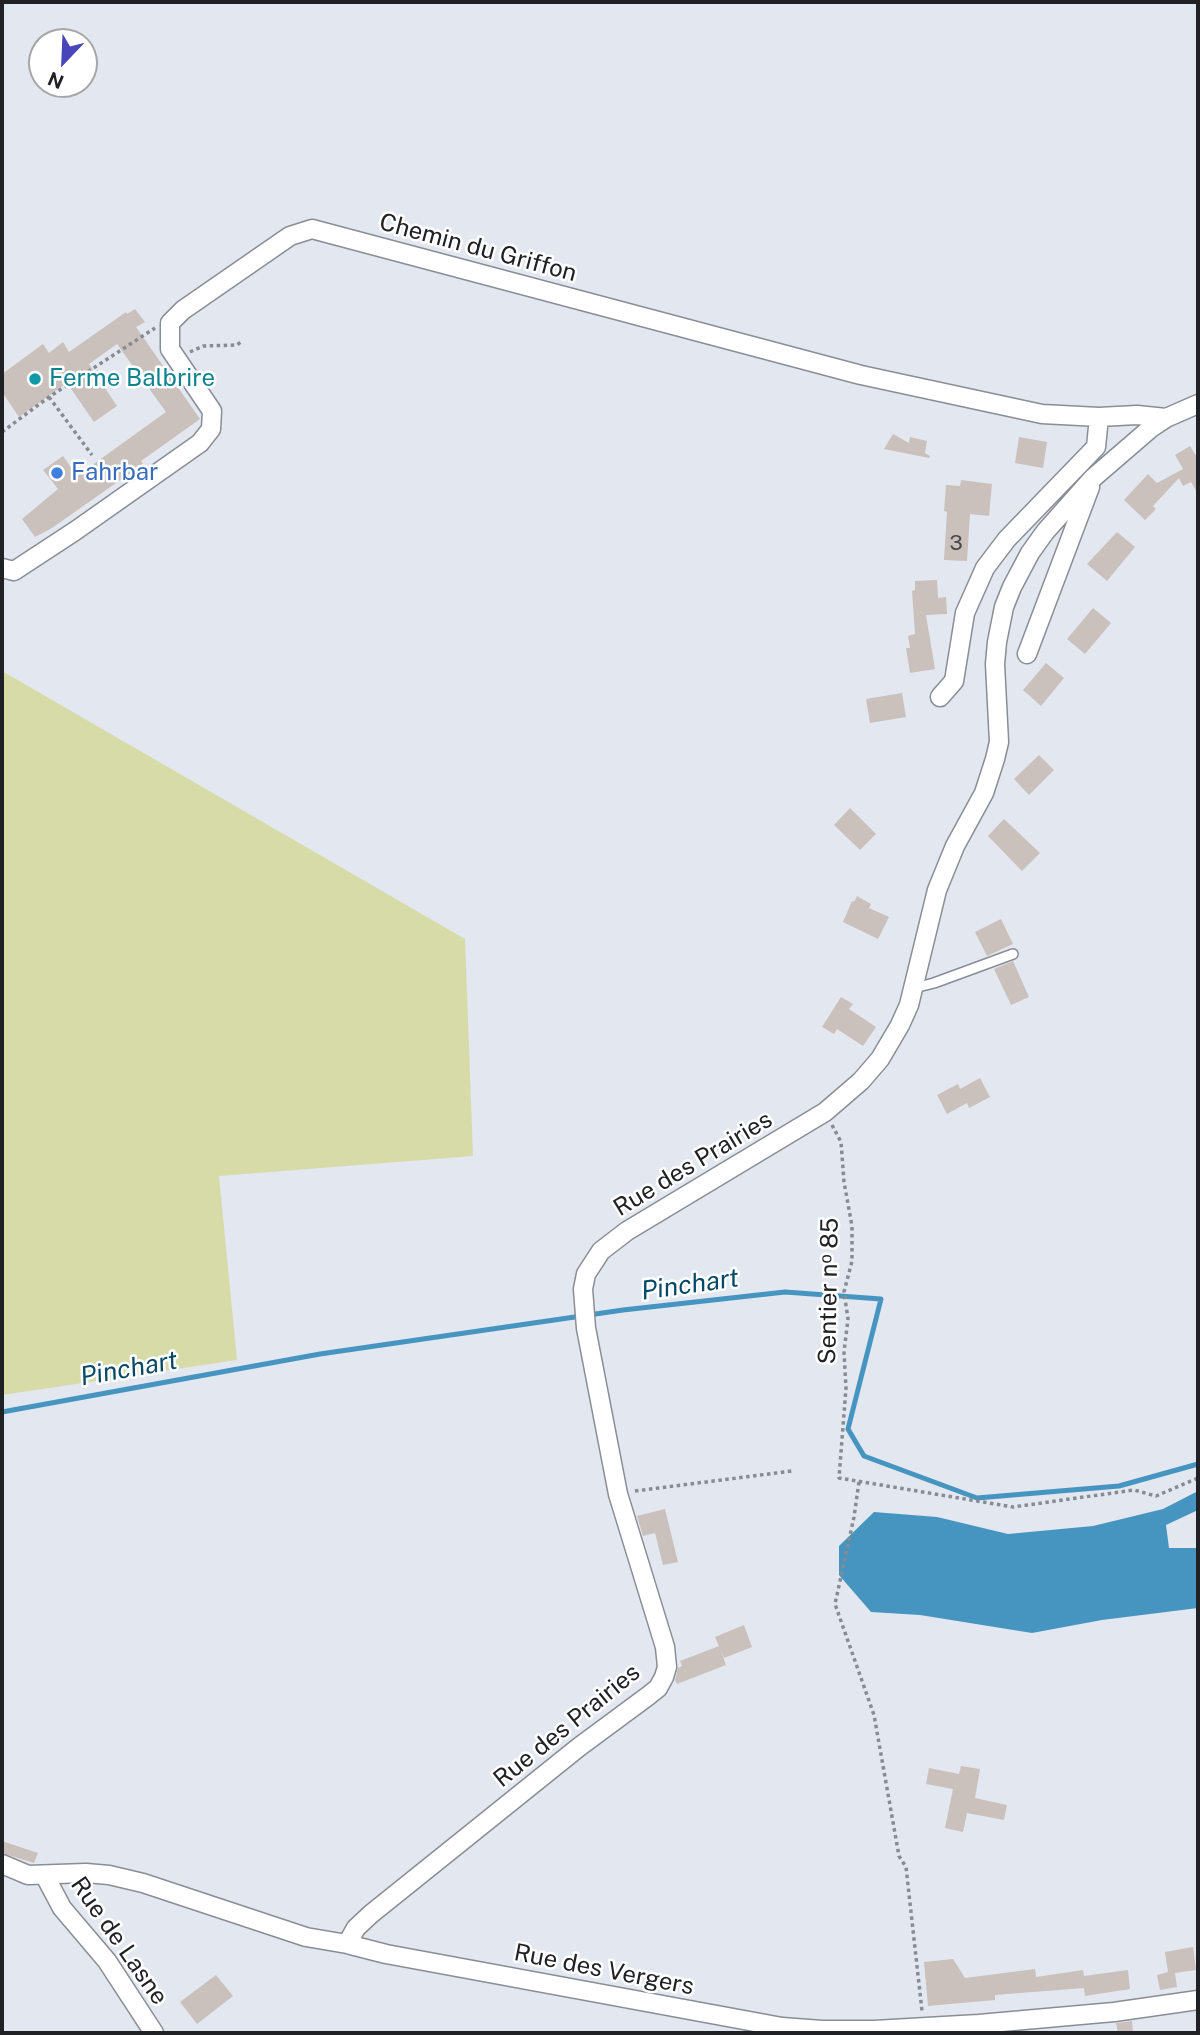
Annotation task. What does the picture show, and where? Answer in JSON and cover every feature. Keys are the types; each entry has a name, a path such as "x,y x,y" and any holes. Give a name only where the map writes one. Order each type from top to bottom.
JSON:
{"street":[{"name":"Chemin du Griffon","path":"170,323 183,310 290,236 312,229 861,375 1042,414 1166,418"},
{"path":"2,568 14,570 75,531 200,443 211,429 212,411 170,349 170,323"},
{"name":"Rue des Prairies","path":"347,1944 356,1928 371,1914 579,1747 658,1688 667,1667 665,1647 618,1493 583,1309 586,1274 595,1257 607,1246 825,1112 861,1081 880,1059 900,1025 914,988 937,890 955,846 984,793 995,759 999,742 995,664 1004,607 1030,553 1059,514 1093,478 1151,428 1198,404"},
{"path":"940,697 954,681 965,613 985,568 1007,539 1097,447 1098,417"},
{"path":"1027,654 1093,478"},
{"name":"Rue des Vergers","path":"7,1867 28,1875 86,1873 125,1878 306,1937 772,2025 822,2030 874,2030 1114,2012 1198,2000"},
{"name":"Rue de Lasne","path":"45,1876 62,1908 107,1961 155,2033"}],"lane":[{"path":"914,988 1013,954"}],"path":[{"path":"2,432 141,335 170,323"},
{"path":"178,360 193,349 203,346 237,345 242,341"},
{"path":"49,397 92,455"},
{"name":"Sentier nᵒ 85","path":"825,1112 841,1142 844,1182 852,1226 852,1261 844,1292 848,1319 844,1352 846,1388 839,1478 859,1482"},
{"path":"618,1493 793,1471"},
{"path":"923,2026 906,1867 899,1856 874,1715 835,1604 859,1482 1013,1507 1135,1490 1156,1496 1198,1478"}],"green space":[{"path":"2,671 465,939 473,1156 219,1176 237,1360 2,1395"}],"water":[{"path":"1198,1491 1198,1510 1166,1525 1169,1548 1198,1548 1198,1608 1102,1620 1032,1633 920,1615 871,1612 839,1575 839,1546 874,1512 937,1517 1008,1534 1093,1526 1163,1509"}],"building":[{"path":"135,309 145,322 136,327 200,419 141,461 143,464 35,537 22,519 58,489 43,470 63,456 77,476 166,412 117,344 89,364 117,406 94,422 67,383 19,417 2,392 2,374 43,344 49,353 63,342 69,352 126,312 127,314"},
{"path":"893,434 909,443 910,437 927,441 925,453 929,458 884,449"},
{"path":"1019,437 1047,442 1043,468 1015,463"},
{"path":"1190,446 1198,459 1198,494 1191,482 1183,486 1179,478 1153,506 1156,509 1145,520 1124,500 1148,474 1157,483 1183,469 1175,455"},
{"path":"961,480 992,484 989,516 970,514 967,561 944,560 946,485 960,486"},
{"path":"1117,532 1135,547 1107,581 1087,564"},
{"path":"937,580 938,598 946,597 947,614 926,615 935,669 910,673 906,648 910,648 908,636 915,634 912,591 915,590 915,581"},
{"path":"1093,608 1111,623 1085,654 1067,639"},
{"path":"1046,663 1064,678 1041,706 1023,690"},
{"path":"902,693 906,717 870,723 866,699"},
{"path":"1039,755 1054,770 1029,795 1014,779"},
{"path":"850,808 876,834 860,850 834,825"},
{"path":"1004,819 1040,853 1022,871 988,836"},
{"path":"857,896 871,904 869,908 889,917 878,939 843,922"},
{"path":"1001,919 1013,944 987,956 975,932"},
{"path":"1013,961 1029,997 1011,1005 994,969"},
{"path":"841,997 853,1004 849,1009 876,1027 863,1046 837,1029 834,1034 822,1027"},
{"path":"980,1078 990,1097 969,1108 967,1103 947,1114 937,1095 958,1084 960,1089"},
{"path":"665,1509 678,1562 663,1565 655,1533 643,1536 637,1516"},
{"path":"744,1625 752,1647 724,1658 715,1637"},
{"path":"719,1646 726,1665 677,1684 675,1680 678,1668 682,1666 680,1661"},
{"path":"961,1766 980,1769 975,1798 1007,1805 1004,1820 967,1813 963,1832 945,1828 953,1789 926,1784 929,1768 959,1774"},
{"path":"2,1841 38,1853 34,1863 2,1853"},
{"path":"1193,1947 1196,1970 1175,1973 1177,1987 1160,1990 1157,1975 1168,1972 1165,1952"},
{"path":"953,1959 965,1978 1035,1969 1036,1977 1083,1970 1084,1976 1128,1970 1130,1989 1085,1996 1084,1988 995,1995 995,2000 928,2006 924,1962"},
{"path":"216,1975 233,1996 197,2024 180,2002"},
{"path":"1132,2021 1133,2033 1118,2033 1116,2023"}],"waterway":[{"name":"Pinchart","path":"2,1412 320,1354 623,1310 785,1292 881,1299 848,1429 864,1456 977,1498 1119,1486 1198,1464"}],"place":[{"name":"Ferme Balbrire","path":"35,379"},
{"name":"Fahrbar","path":"57,473"}]}
